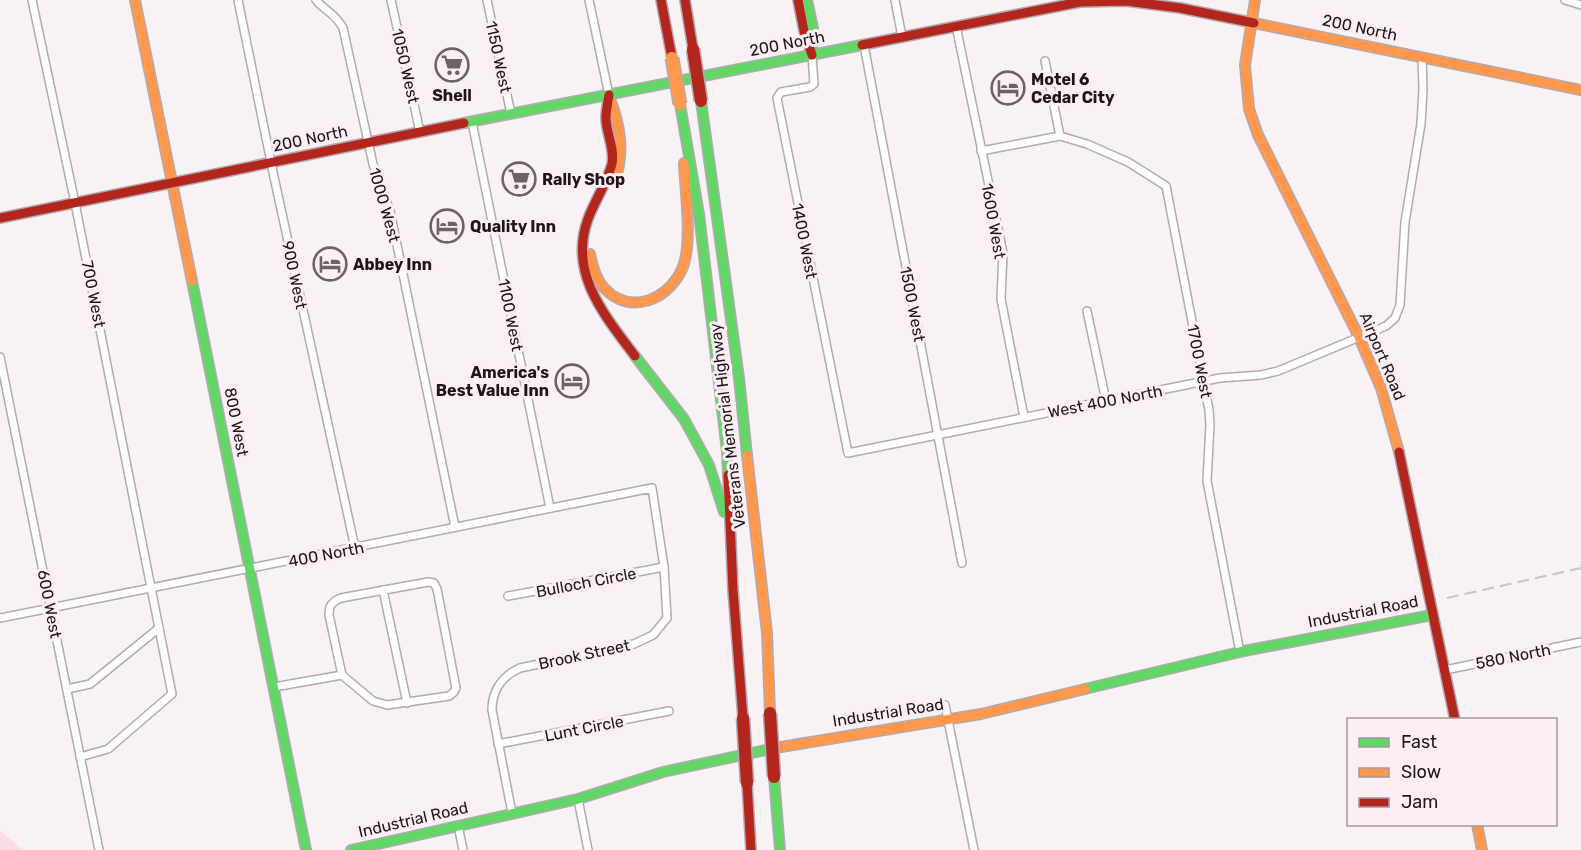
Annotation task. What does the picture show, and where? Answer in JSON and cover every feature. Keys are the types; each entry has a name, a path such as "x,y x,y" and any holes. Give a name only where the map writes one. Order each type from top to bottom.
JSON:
{"main road":[{"name":"800 West","path":"135,0 306,850"},
{"name":"Veterans Memorial Highway","path":"661,0 699,214 727,452 733,590 751,850"},
{"name":"Veterans Memorial Highway","path":"686,0 739,378 767,633 780,850"},
{"path":"798,0 804,31 812,55"},
{"path":"807,0 813,28 812,55"},
{"name":"Airport Road","path":"1255,0 1245,65 1249,109 1258,135 1359,337 1381,388 1396,439 1455,718"},
{"name":"200 North","path":"0,218 369,142 1046,8 1103,1 1157,4 1252,21 1581,90"},
{"path":"609,95 615,113 621,153 617,175 594,224 590,258 592,269 602,288 621,301 640,304 661,297 675,282 684,267 686,252 683,125"},
{"path":"609,95 606,119 613,155 608,173 587,222 582,244 586,279 595,302 684,419 709,465 724,512 733,590"},
{"name":"Industrial Road","path":"351,850 578,799 663,772 730,757 805,742 948,720 1240,652 1432,615"},
{"path":"1477,826 1482,850"}],"street":[{"name":"700 West","path":"32,0 75,203 172,694 108,748 80,758"},
{"name":"900 West","path":"238,0 355,548"},
{"name":"1000 West","path":"316,0 322,7 337,16 343,28 373,164 390,211 455,527"},
{"name":"1050 West","path":"391,0 420,132"},
{"name":"1150 West","path":"487,0 511,114"},
{"path":"589,0 609,95"},
{"path":"895,0 902,37"},
{"path":"1565,0 1581,5"},
{"name":"1600 West","path":"956,26 1003,253 1001,299 1024,417"},
{"name":"1500 West","path":"864,45 962,563"},
{"name":"1400 West","path":"812,55 814,84 810,87 781,92 777,98 848,453"},
{"name":"West 400 North","path":"848,453 1204,381 1278,371 1386,326 1395,318 1400,305 1405,222 1421,124 1422,57"},
{"path":"1045,61 1060,136"},
{"name":"1100 West","path":"472,122 550,508"},
{"name":"1700 West","path":"981,151 1060,136 1087,144 1128,162 1166,186 1204,381 1210,425 1207,482 1240,652"},
{"path":"1087,311 1106,401"},
{"name":"600 West","path":"0,357 99,850"},
{"name":"400 North","path":"0,618 652,488"},
{"name":"Brook Street","path":"512,813 492,704 495,692 504,678 520,668 634,645 653,635 667,618 664,567 652,488"},
{"name":"Bulloch Circle","path":"508,596 664,567"},
{"path":"428,582 434,583 456,688 454,692 449,696 387,705 374,701 342,675 329,608 332,603 341,598 428,582"},
{"path":"382,590 407,703"},
{"path":"67,689 90,684 159,628"},
{"name":"580 North","path":"1444,670 1581,642"},
{"path":"274,687 342,675"},
{"path":"945,705 974,850"},
{"name":"Lunt Circle","path":"498,744 669,711"},
{"path":"578,799 588,850"},
{"path":"458,825 463,850"}],"shaded area":[{"path":"0,830 23,850 0,850"}],"railway":[{"path":"1447,598 1581,568"}],"traffic: fast":[{"path":"807,0 813,28 812,48"},
{"path":"464,123 862,45"},
{"path":"701,101 739,378 747,455"},
{"path":"680,104 699,214 728,475"},
{"path":"192,281 306,850"},
{"path":"635,356 684,419 709,465 724,512"},
{"path":"1085,689 1244,651 1432,615"},
{"path":"351,850 578,799 663,772 775,748"},
{"path":"774,777 780,850"}],"traffic: slow":[{"path":"135,0 192,281"},
{"path":"1255,0 1245,65 1249,109 1258,135 1359,337 1381,388 1399,452"},
{"path":"1254,23 1581,90"},
{"path":"672,58 680,104"},
{"path":"610,99 620,134 621,152 618,170"},
{"path":"590,254 598,280 614,296 625,301 648,301 668,289 682,269 687,247 688,218 684,163"},
{"path":"747,455 767,633 770,713"},
{"path":"775,748 981,714 1085,689"},
{"path":"1477,826 1482,850"}],"traffic: jam":[{"path":"661,0 672,58"},
{"path":"685,0 693,49"},
{"path":"798,0 804,31 812,55"},
{"path":"862,45 1080,2 1126,1 1180,8 1254,23"},
{"path":"693,49 701,101"},
{"path":"609,95 606,118 612,164 588,219 583,239 583,258 586,276 593,293 612,325 635,356"},
{"path":"0,218 464,123"},
{"path":"1399,452 1455,718"},
{"path":"728,475 733,590 743,718"},
{"path":"770,713 774,777"},
{"path":"743,718 747,783"},
{"path":"747,783 751,850"}],"place":[{"name":"Shell","path":"452,65"},
{"name":"Motel 6 Cedar City","path":"1008,88"},
{"name":"Rally Shop","path":"519,179"},
{"name":"Quality Inn","path":"447,226"},
{"name":"Abbey Inn","path":"330,264"},
{"name":"America's Best Value Inn","path":"572,381"}]}
